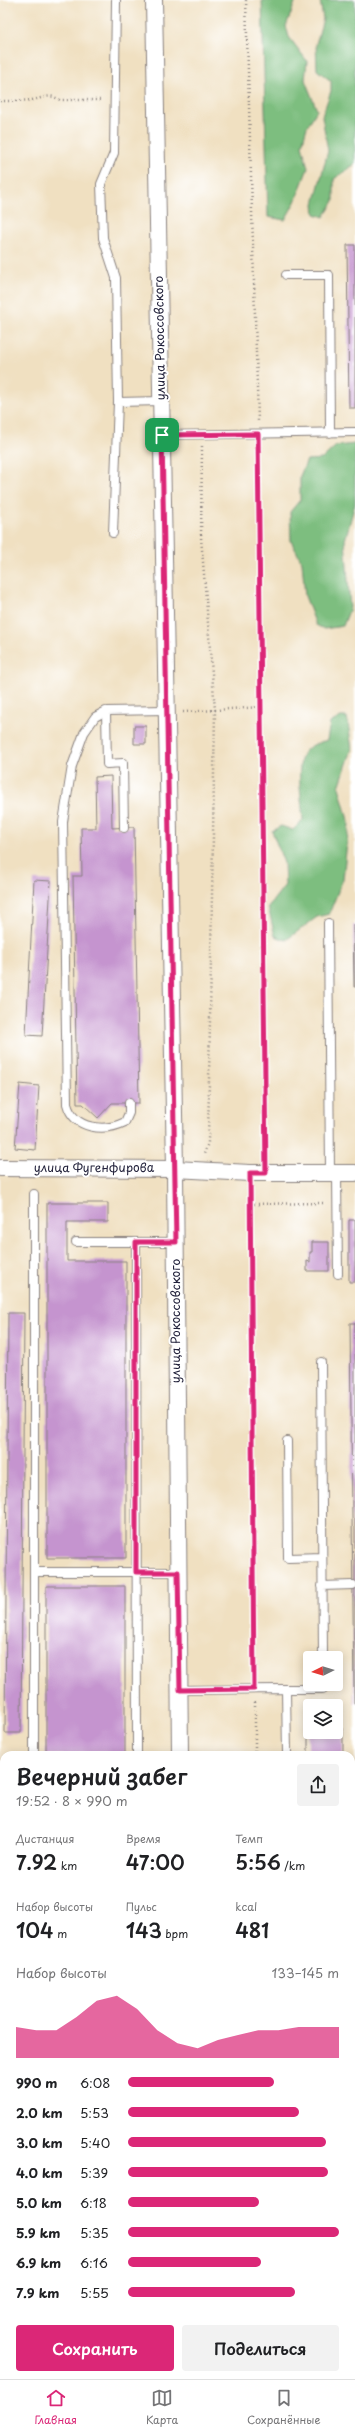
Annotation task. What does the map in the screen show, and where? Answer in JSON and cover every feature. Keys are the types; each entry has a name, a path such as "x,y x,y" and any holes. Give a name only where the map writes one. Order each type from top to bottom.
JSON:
{"street":[{"name":"улица Рокоссовского","path":"154,0 175,1169 180,1751"},
{"name":"улица Фугенфирова","path":"0,1168 175,1169 250,1173 355,1173"}],"lane":[{"path":"113,533 118,402 116,278 103,238 101,184 114,153 116,0"},
{"path":"286,275 329,275 330,433"},
{"path":"118,402 161,401"},
{"path":"162,435 355,432"},
{"path":"128,1103 129,1113 125,1122 116,1126 96,1128 76,1120 70,1113 67,1104 63,822 72,766 84,733 95,717 106,711 167,712"},
{"path":"106,711 107,764 123,763 124,828"},
{"path":"328,923 338,1274"},
{"path":"34,1194 34,1751"},
{"path":"76,1242 176,1242"},
{"path":"136,1242 137,1751"},
{"path":"321,1362 323,1651"},
{"path":"287,1441 288,1558 322,1557"},
{"path":"34,1572 178,1572"},
{"path":"322,1586 353,1585"},
{"path":"286,1689 287,1751"},
{"path":"180,1690 303,1689"}],"path":[{"path":"246,0 258,434 266,1173"},
{"path":"0,101 34,100 44,96 54,96 60,100 102,100 115,95"},
{"path":"200,1170 208,1143 215,710 201,537 202,434"},
{"path":"167,712 261,707"},
{"path":"250,1173 255,1751"},
{"path":"250,1204 337,1203"}],"green space":[{"path":"262,0 296,0 286,26 289,37 307,61 305,80 317,110 307,127 302,145 308,168 295,202 285,220 268,217"},
{"path":"320,0 355,0 355,164 334,179 334,201 324,217 315,214 314,204 328,151 322,116 331,91 331,81 317,70 316,44 323,19"},
{"path":"355,444 355,504 345,540 350,608 343,626 324,629 316,625 305,596 302,562 291,541 290,512 300,500 300,476 307,460 322,459 336,446"},
{"path":"341,717 347,717 352,749 339,787 349,824 343,879 329,914 317,917 286,940 275,936 268,907 285,885 284,863 272,831 281,826 293,830 303,820 300,768 303,754 311,746 327,740 330,723"}],"building":[{"path":"347,245 355,245 355,408 349,408"},
{"path":"134,726 146,726 146,744 134,744"},
{"path":"111,776 112,828 134,827 139,1103 112,1103 98,1118 83,1104 77,1104 73,876 82,876 81,828 96,828 95,777"},
{"path":"34,880 51,881 42,1036 26,1035"},
{"path":"353,925 355,925 355,987 354,987"},
{"path":"20,1084 39,1086 35,1150 15,1148"},
{"path":"47,1203 108,1203 108,1222 67,1222 67,1261 126,1261 126,1558 47,1558"},
{"path":"349,1220 355,1220 355,1282 349,1282"},
{"path":"312,1242 329,1242 329,1271 307,1271 307,1261 310,1262 310,1252 312,1252"},
{"path":"8,1313 24,1313 21,1733 5,1733"},
{"path":"350,1323 355,1323 355,1704 354,1704"},
{"path":"46,1586 125,1586 125,1751 46,1751"},
{"path":"308,1739 343,1739 343,1751 308,1751"}],"route":[{"path":"258,434 266,1173 250,1173 254,1689 180,1690 178,1572 136,1572 136,1242 176,1242 162,435 258,434"}]}
